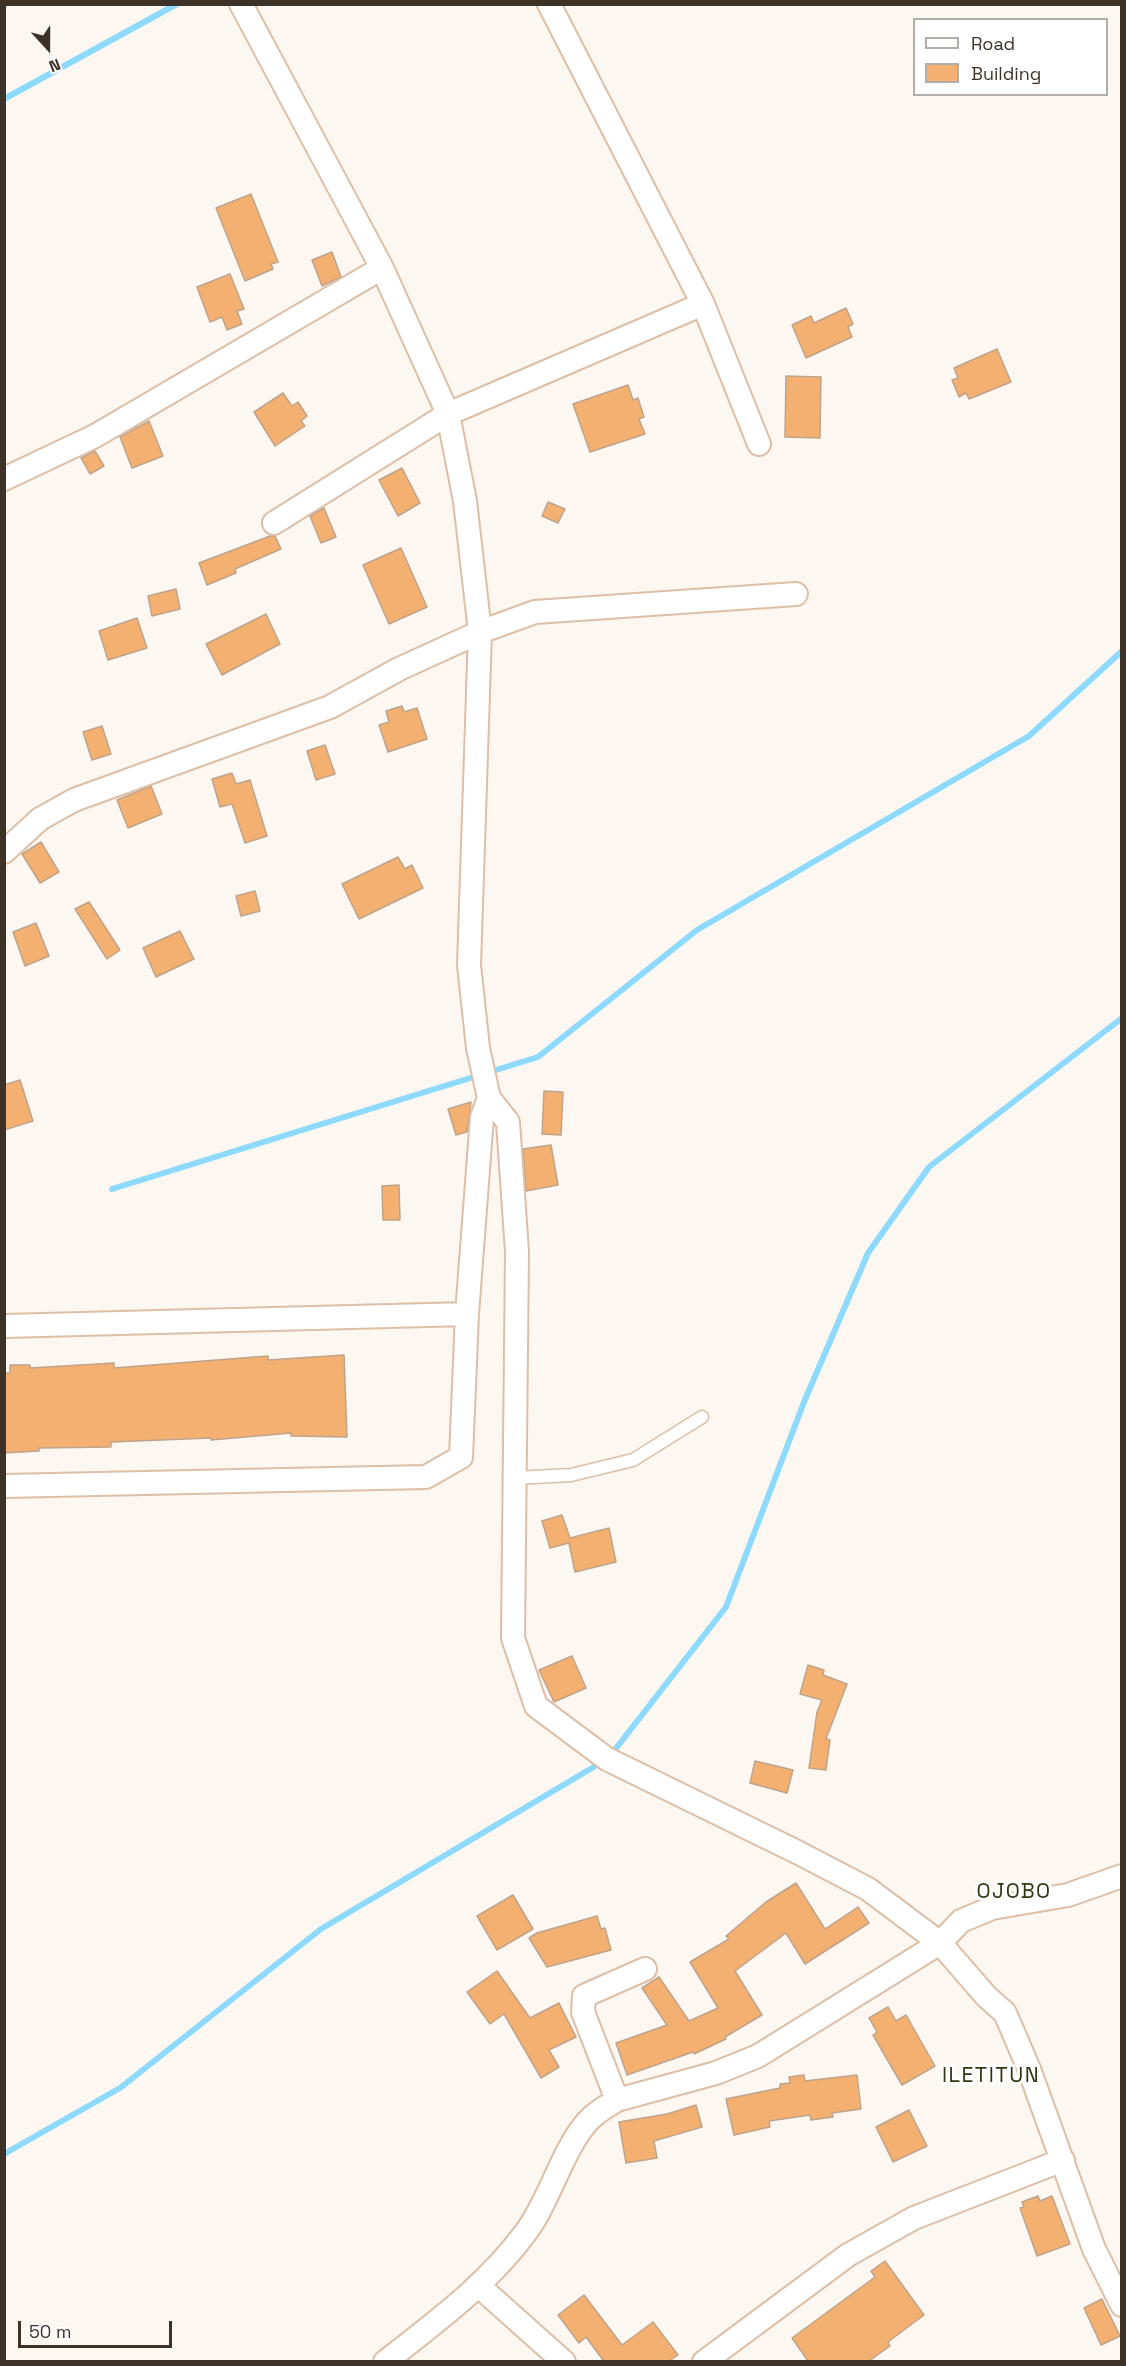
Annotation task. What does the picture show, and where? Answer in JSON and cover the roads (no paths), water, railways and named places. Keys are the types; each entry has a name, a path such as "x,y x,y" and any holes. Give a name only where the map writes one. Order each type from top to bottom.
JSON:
{"street":[{"path":"549,4 703,304 759,444"},
{"path":"244,9 382,268 448,414 465,501 480,632 469,965 478,1048 487,1089 508,1122 511,1152 517,1252 513,1638 536,1706 607,1759 799,1853 868,1890 940,1942 986,1996 1005,2013 1063,2160 1094,2250 1122,2305"},
{"path":"4,479 95,436 382,268"},
{"path":"274,523 448,414 703,304"},
{"path":"4,852 40,819 74,800 330,707 399,669 480,632 535,612 796,594"},
{"path":"4,1486 58,1483 426,1477 460,1457 466,1314 482,1117 487,1089"},
{"path":"4,1326 466,1314"},
{"path":"385,2361 480,2287 526,2232 588,2121 617,2100 716,2073 758,2056 794,2036 940,1942 961,1921 992,1908 1068,1895 1122,1876"},
{"path":"617,2100 583,2012 584,1996 645,1969"},
{"path":"704,2361 848,2255 914,2218 1063,2160"},
{"path":"480,2287 564,2361"}],"lane":[{"path":"515,1478 571,1475 633,1460 702,1418"}],"waterway":[{"path":"4,99 177,4"},
{"path":"112,1189 538,1057 697,930 1029,736 1122,651"},
{"path":"610,1756 726,1607 804,1402 868,1253 929,1167 1122,1018"},
{"path":"4,2154 120,2088 321,1929 602,1762"}],"district":[{"name":"OJOBO","path":"1014,1892"},
{"name":"ILETITUN","path":"991,2076"}]}
